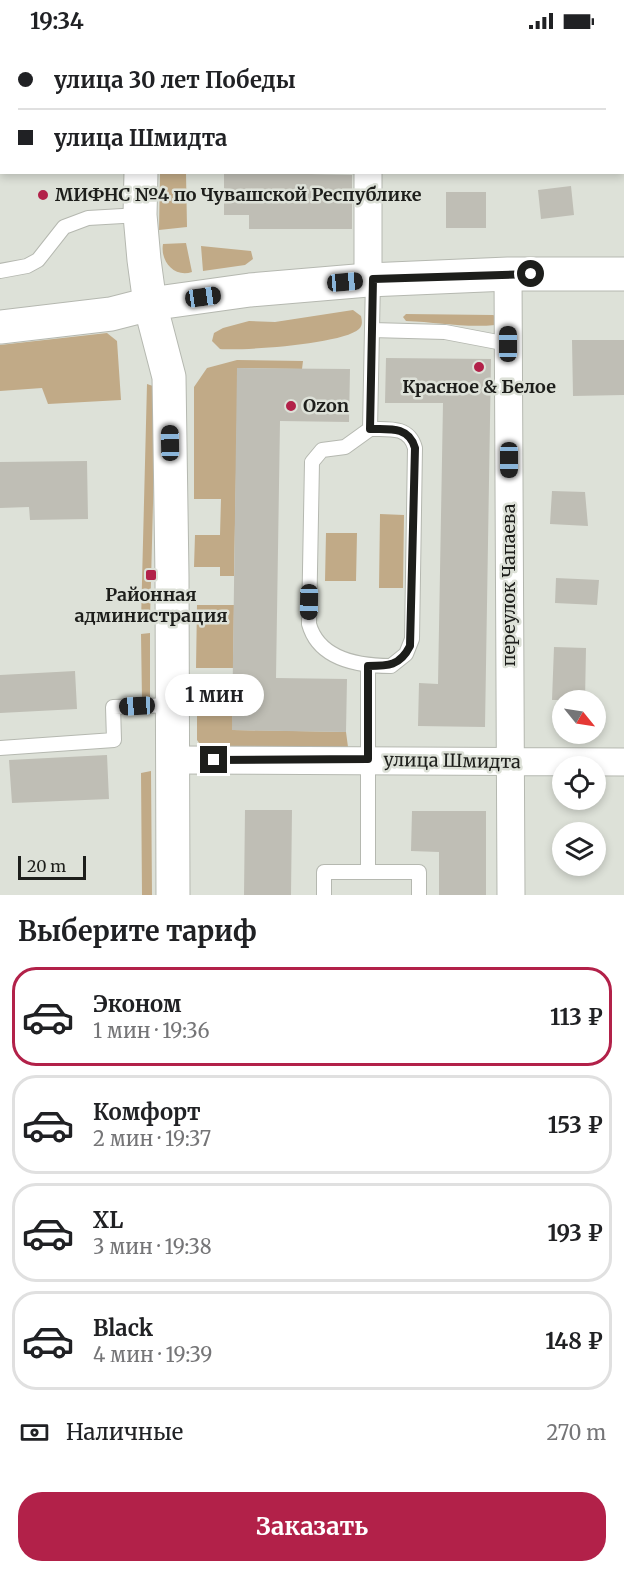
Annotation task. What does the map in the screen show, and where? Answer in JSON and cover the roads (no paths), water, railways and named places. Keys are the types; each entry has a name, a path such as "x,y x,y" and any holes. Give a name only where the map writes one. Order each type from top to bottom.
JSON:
{"street":[{"path":"141,174 140,214 150,304 169,377 173,895"},
{"path":"368,174 371,280"},
{"path":"0,327 111,314 150,304 250,290 371,280 508,274 624,274"},
{"name":"переулок Чапаева","path":"508,274 511,895"},
{"name":"улица Шмидта","path":"173,760 368,759 624,762"}],"lane":[{"path":"0,271 27,266 38,260 64,226 88,218 140,214"},
{"path":"370,429 371,280"},
{"path":"372,330 445,332 508,344"},
{"path":"370,429 403,431 409,435 415,448 412,639 401,661 391,666 368,666 349,662 324,648 312,634 309,624 312,462 322,450 345,447 370,429"},
{"path":"368,666 368,872"},
{"path":"0,748 114,740 113,707 173,705"},
{"path":"324,895 324,872 419,872 419,895"}],"place":[{"name":"МИФНС №4 по Чувашской Республике","path":"43,195"},
{"name":"Красное & Белое","path":"479,367"},
{"name":"Ozon","path":"291,406"},
{"name":"Районная администрация","path":"151,575"}]}
